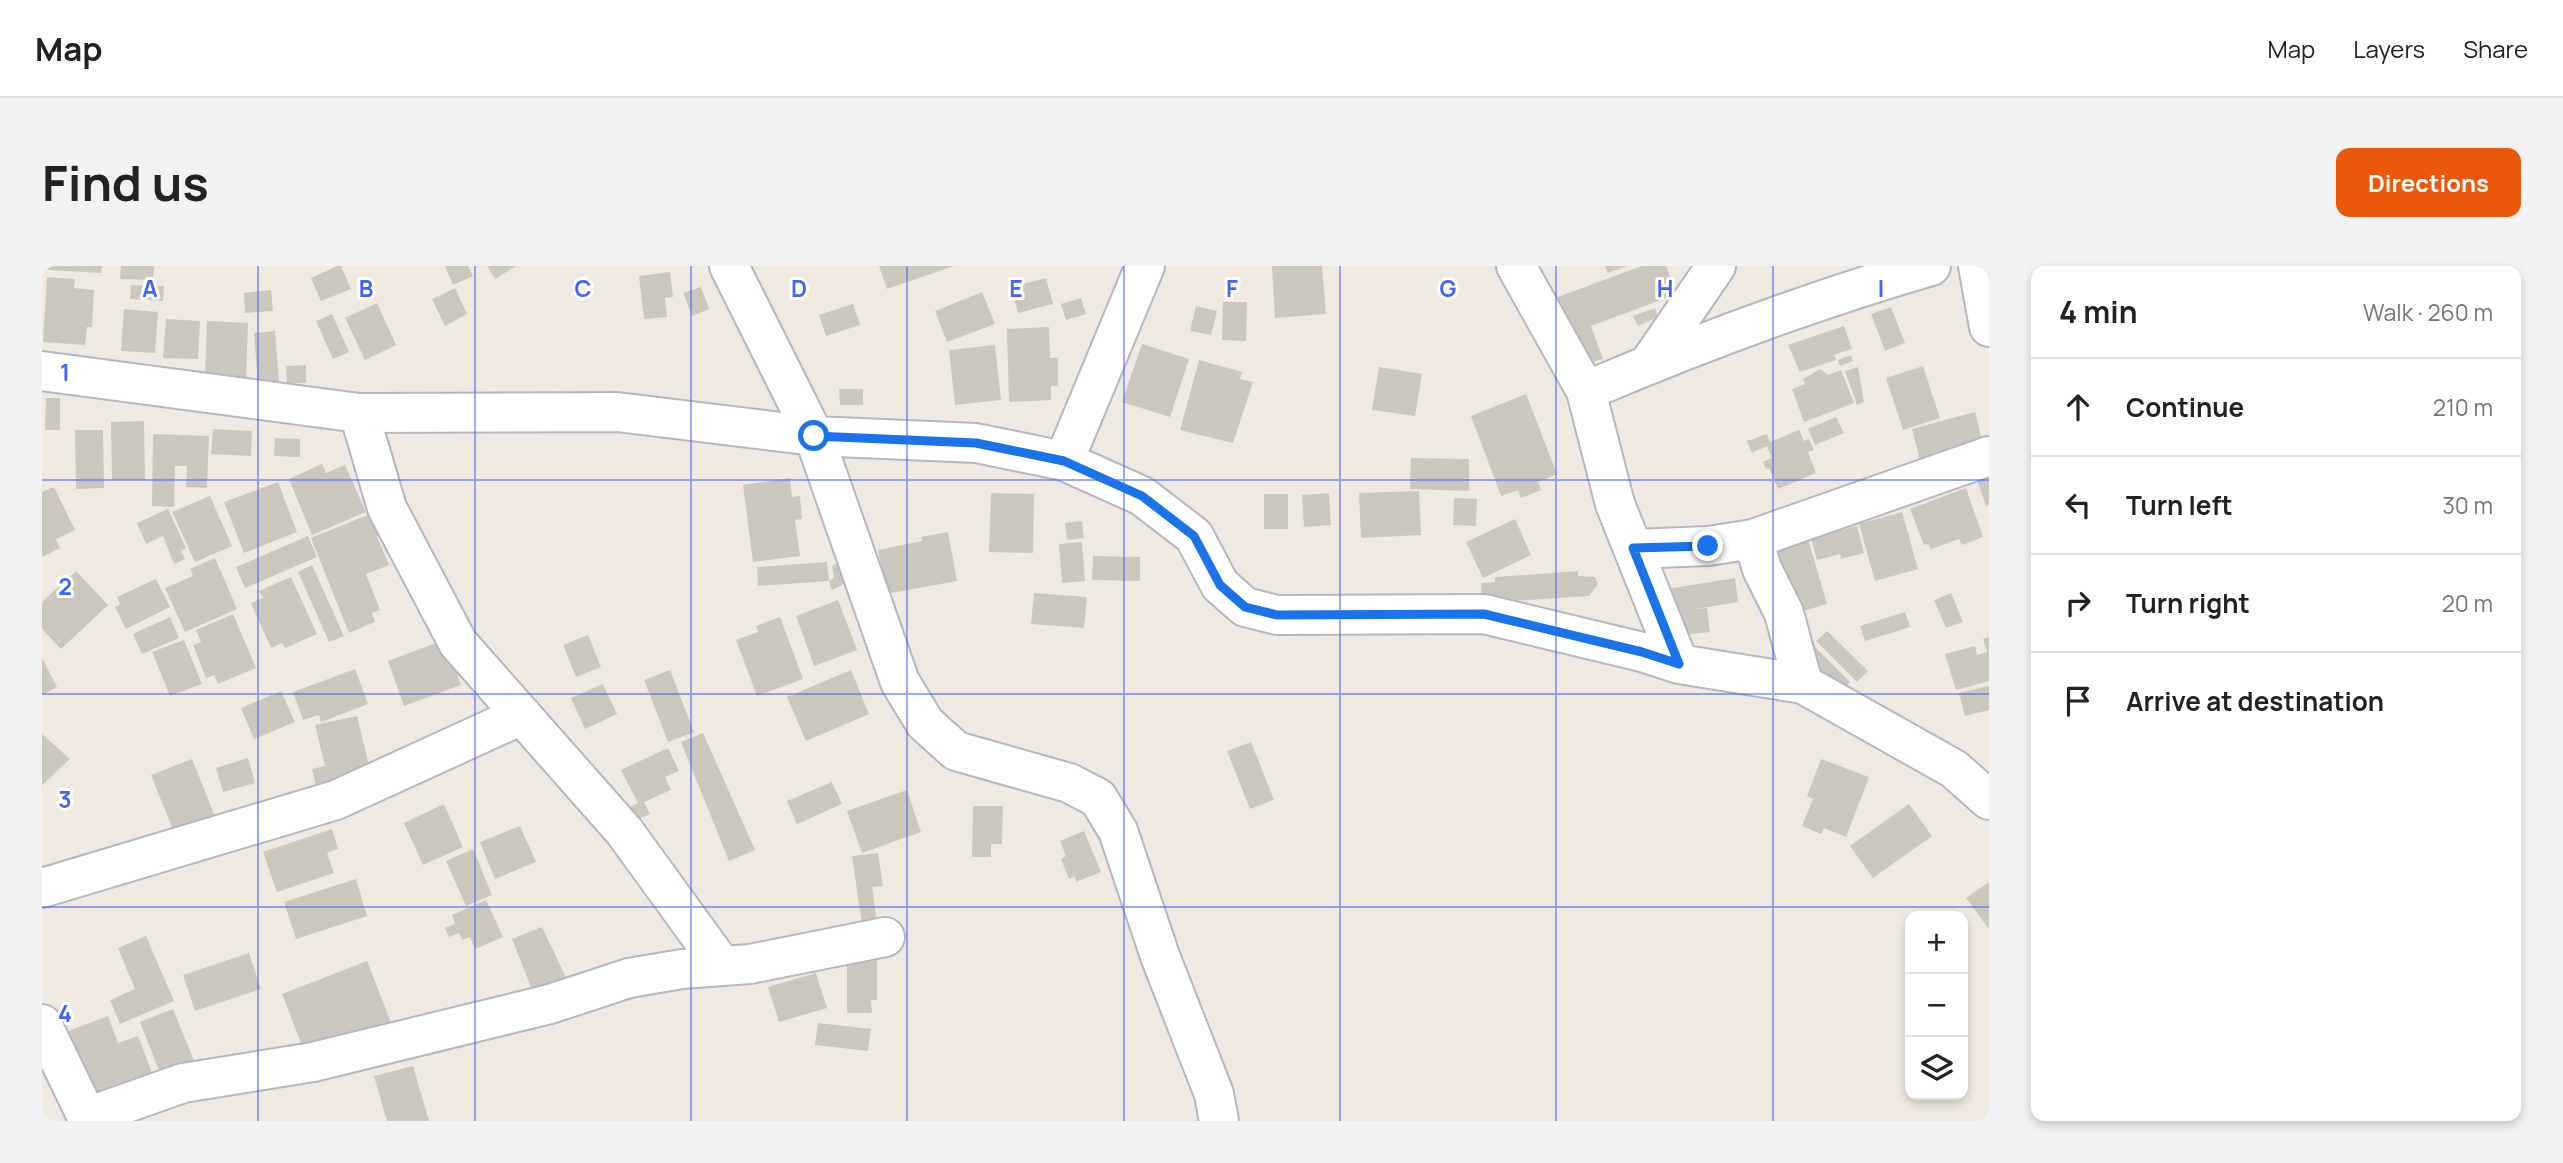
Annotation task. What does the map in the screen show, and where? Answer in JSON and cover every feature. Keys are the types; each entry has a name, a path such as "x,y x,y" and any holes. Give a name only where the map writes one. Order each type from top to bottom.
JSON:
{"street":[{"path":"729,266 814,436 900,682 925,723 956,751 1069,783 1098,799 1118,831 1160,956 1214,1094 1219,1121"},
{"path":"1064,461 1145,266"},
{"path":"1516,266 1586,391 1615,503 1679,664"},
{"path":"1648,365 1716,266"},
{"path":"1586,391 1648,365 1850,290 1931,266"},
{"path":"1978,266 1989,327"},
{"path":"42,371 359,414 617,412 814,436 976,443 1064,461 1142,496 1194,536 1220,585 1245,607 1277,615 1484,614 1642,652 1679,664 1802,684 1971,766 1989,800"},
{"path":"359,414 387,508 458,643 624,831 722,966"},
{"path":"1633,548 1708,546 1753,539 1989,456"},
{"path":"1753,539 1762,569 1784,613 1802,684"},
{"path":"42,888 336,800 522,715"},
{"path":"42,1024 88,1119 183,1083 313,1062 550,1004 629,978 750,964 885,937"}],"building":[{"path":"48,266 102,266 101,273 48,270"},
{"path":"121,266 154,266 153,280 120,279"},
{"path":"341,266 351,289 321,301 311,278"},
{"path":"445,266 468,266 473,276 453,285"},
{"path":"487,266 516,266 495,279"},
{"path":"879,266 954,266 887,289"},
{"path":"1272,266 1322,266 1326,314 1275,318"},
{"path":"1605,266 1627,266 1608,273"},
{"path":"1642,266 1666,266 1677,294 1591,326 1603,359 1580,366 1555,298"},
{"path":"670,272 673,297 665,298 667,317 644,319 639,276"},
{"path":"47,277 75,279 74,288 94,290 92,327 87,327 85,345 43,342"},
{"path":"1046,278 1053,304 1018,313 1011,287"},
{"path":"131,285 164,286 163,301 130,299"},
{"path":"701,287 709,309 692,316 683,293"},
{"path":"455,288 467,314 445,326 432,299"},
{"path":"271,290 273,311 245,313 244,293"},
{"path":"982,292 995,324 947,342 935,311"},
{"path":"1081,298 1086,314 1066,320 1061,304"},
{"path":"1223,302 1247,302 1246,341 1222,340"},
{"path":"377,303 396,345 365,360 345,318"},
{"path":"853,304 860,325 826,336 819,315"},
{"path":"1196,306 1217,311 1211,335 1190,331"},
{"path":"1891,307 1905,343 1885,351 1871,314"},
{"path":"1655,308 1658,317 1638,326 1633,316"},
{"path":"124,309 158,312 155,353 121,351"},
{"path":"332,314 349,352 333,359 316,321"},
{"path":"166,319 200,321 198,359 163,358"},
{"path":"207,321 248,323 246,378 205,377"},
{"path":"1844,326 1852,349 1834,355 1836,360 1800,372 1788,345"},
{"path":"1049,327 1050,358 1058,358 1058,386 1051,386 1051,400 1009,402 1007,329"},
{"path":"275,331 279,382 258,384 254,333"},
{"path":"1142,344 1189,359 1170,417 1122,402"},
{"path":"995,345 1001,400 955,405 949,350"},
{"path":"1851,355 1853,361 1840,366 1838,360"},
{"path":"1199,360 1242,372 1240,379 1253,382 1233,443 1180,430"},
{"path":"306,365 306,383 287,383 286,366"},
{"path":"1923,366 1940,418 1903,430 1886,378"},
{"path":"1379,367 1422,374 1415,416 1372,410"},
{"path":"1858,367 1864,402 1857,405 1845,371"},
{"path":"1820,369 1828,375 1841,370 1854,403 1804,422 1792,389 1805,384 1803,379"},
{"path":"839,389 863,389 863,405 840,405"},
{"path":"1526,394 1557,474 1538,482 1541,490 1521,498 1518,490 1501,496 1471,416"},
{"path":"46,398 60,398 60,430 45,430"},
{"path":"1975,412 1985,452 1922,469 1912,429"},
{"path":"1836,417 1844,433 1815,445 1808,429"},
{"path":"144,421 145,480 112,480 111,422"},
{"path":"213,429 252,431 251,456 211,454"},
{"path":"75,430 103,430 104,488 76,489"},
{"path":"1799,430 1804,441 1809,439 1814,450 1808,452 1816,473 1778,489 1769,468 1766,469 1763,462 1772,458 1767,446 1752,453 1747,441 1767,434 1770,442"},
{"path":"153,434 209,436 207,488 186,487 187,466 175,466 174,507 152,506"},
{"path":"275,438 300,439 300,457 274,456"},
{"path":"1411,458 1469,459 1469,491 1410,489"},
{"path":"322,464 326,473 345,465 366,512 312,535 289,479"},
{"path":"1989,476 1989,505 1986,506 1977,480"},
{"path":"790,478 792,497 800,496 802,519 795,520 800,556 753,562 743,485"},
{"path":"278,482 297,532 244,553 224,502"},
{"path":"54,487 75,530 56,539 60,548 42,557 42,492"},
{"path":"1966,488 1983,537 1962,545 1959,539 1931,549 1928,544 1924,545 1910,509"},
{"path":"1419,491 1421,535 1361,538 1359,493"},
{"path":"991,493 1034,494 1033,553 989,552"},
{"path":"1329,493 1331,525 1304,527 1302,495"},
{"path":"1264,494 1288,494 1288,529 1264,529"},
{"path":"210,496 232,546 195,562 172,512"},
{"path":"1454,498 1477,499 1476,526 1453,525"},
{"path":"168,509 186,548 181,551 185,559 174,564 163,536 146,544 137,523"},
{"path":"375,512 384,533 377,536 389,565 366,574 380,610 372,613 375,622 349,633 311,538"},
{"path":"1902,512 1918,569 1875,581 1859,524"},
{"path":"1515,519 1531,555 1483,578 1466,542"},
{"path":"1082,521 1084,538 1067,540 1065,523"},
{"path":"1857,526 1864,553 1841,559 1840,554 1817,560 1811,538"},
{"path":"948,532 957,581 886,594 878,550 922,541 921,537"},
{"path":"308,536 317,557 245,588 236,567"},
{"path":"1808,539 1827,604 1782,617 1763,553"},
{"path":"1082,542 1085,581 1062,583 1059,544"},
{"path":"1093,556 1140,557 1140,581 1092,580"},
{"path":"215,558 237,609 185,632 165,588 193,576 190,569"},
{"path":"827,562 829,581 758,586 757,567"},
{"path":"839,562 848,582 832,590 829,582 834,577 832,566"},
{"path":"312,565 344,636 329,642 298,572"},
{"path":"76,571 108,605 61,649 42,629 42,602"},
{"path":"1578,571 1578,576 1595,577 1598,584 1589,596 1482,603 1481,583 1495,582 1495,577"},
{"path":"291,577 317,634 285,648 282,643 271,648 251,603 263,598 259,591"},
{"path":"1735,578 1738,602 1690,610 1707,608 1710,632 1673,636 1667,589"},
{"path":"156,579 170,607 126,629 115,607 120,604 117,597"},
{"path":"1034,593 1087,597 1084,628 1031,624"},
{"path":"1951,593 1963,622 1946,628 1934,600"},
{"path":"838,600 857,650 814,666 796,616"},
{"path":"1905,612 1910,627 1865,641 1860,626"},
{"path":"233,614 256,668 218,684 214,675 206,678 193,645 201,642 196,630"},
{"path":"170,617 179,638 142,654 133,634"},
{"path":"780,617 803,679 757,696 736,640 758,632 756,626"},
{"path":"1827,631 1868,671 1857,682 1816,641"},
{"path":"588,635 601,667 576,677 563,645"},
{"path":"1989,637 1989,681 1956,690 1945,654 1975,646 1977,655 1987,652 1983,639"},
{"path":"184,640 202,684 170,696 152,652"},
{"path":"444,640 461,685 404,706 388,661"},
{"path":"1812,644 1850,682 1837,695 1799,657"},
{"path":"42,658 57,687 42,695"},
{"path":"355,669 368,704 321,722 319,715 303,720 293,692"},
{"path":"670,670 694,732 668,742 644,680"},
{"path":"851,670 869,714 806,741 787,697"},
{"path":"603,684 617,714 585,729 571,698"},
{"path":"1989,686 1989,710 1965,716 1959,693"},
{"path":"281,691 295,722 254,739 241,708"},
{"path":"357,716 373,782 318,795 312,769 325,766 315,725"},
{"path":"703,733 755,850 729,861 681,742"},
{"path":"42,734 70,759 42,785"},
{"path":"1251,742 1274,800 1250,809 1227,751"},
{"path":"668,748 679,771 665,777 671,790 644,802 650,814 636,820 630,807 638,803 621,770"},
{"path":"248,758 255,783 223,792 216,768"},
{"path":"192,759 218,824 177,840 151,775"},
{"path":"1821,759 1869,777 1846,837 1824,828 1821,834 1802,826 1813,799 1807,796"},
{"path":"832,782 842,804 797,824 787,801"},
{"path":"907,790 921,832 862,853 847,811"},
{"path":"444,804 463,847 423,865 404,823"},
{"path":"1909,804 1932,836 1873,878 1850,846"},
{"path":"973,806 1003,806 1002,844 991,844 991,857 972,857"},
{"path":"520,826 536,862 495,879 480,842"},
{"path":"332,829 338,849 327,853 334,873 277,892 263,852"},
{"path":"1084,831 1101,872 1076,882 1075,876 1069,879 1061,859 1066,856 1060,841"},
{"path":"473,849 492,895 466,906 446,861"},
{"path":"878,853 883,886 872,887 877,923 862,925 852,856"},
{"path":"356,879 367,916 296,939 284,902"},
{"path":"1989,882 1989,929 1966,898"},
{"path":"486,900 503,937 475,949 470,937 462,940 459,933 449,937 445,928 455,924 452,915"},
{"path":"542,927 570,986 536,1000 512,939"},
{"path":"146,936 174,1001 120,1024 110,1000 135,989 118,948"},
{"path":"249,953 261,989 195,1011 183,975"},
{"path":"847,954 877,954 877,1000 871,1000 872,1013 847,1013"},
{"path":"367,961 392,1025 307,1058 282,994"},
{"path":"816,973 827,1008 779,1022 768,987"},
{"path":"173,1009 197,1068 163,1081 140,1022"},
{"path":"108,1016 118,1043 138,1036 154,1078 94,1101 58,1035"},
{"path":"818,1023 871,1029 868,1051 815,1045"},
{"path":"413,1066 429,1121 387,1121 374,1076"}],"route":[{"path":"814,436 976,443 1064,461 1142,496 1194,536 1220,585 1245,607 1277,615 1484,614 1642,652 1679,664 1633,548 1708,546"}]}
